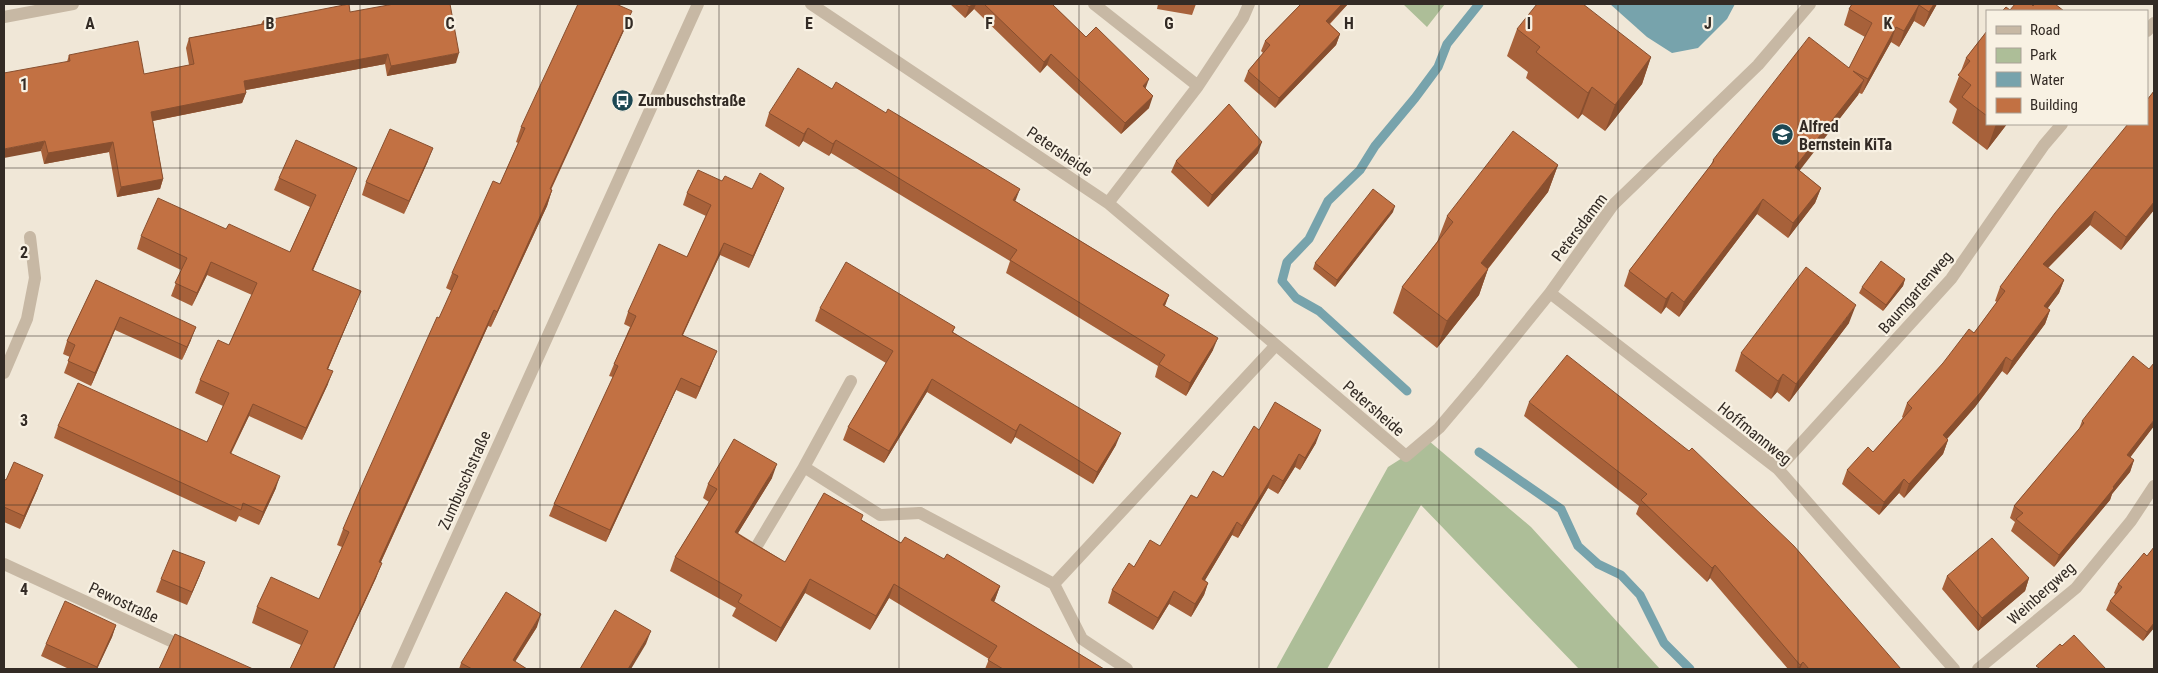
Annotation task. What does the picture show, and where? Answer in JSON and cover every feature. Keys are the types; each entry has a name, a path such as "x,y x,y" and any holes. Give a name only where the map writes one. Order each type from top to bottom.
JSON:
{"street":[{"path":"4,17 73,4"},
{"name":"Zumbuschstraße","path":"397,669 698,4"},
{"name":"Petersheide","path":"811,4 1108,203 1406,456"},
{"path":"1094,4 1198,86"},
{"path":"1108,203 1198,86 1243,18 1248,4"},
{"name":"Petersdamm","path":"1406,456 1439,428 1550,293 1613,205 1758,66 1810,4"},
{"name":"Baumgartenweg","path":"1778,469 1952,279 2044,145 2061,125"},
{"path":"4,373 27,319 35,278 30,237"},
{"name":"Hoffmannweg","path":"1550,293 1778,469 1954,669"},
{"path":"1054,584 1276,345"},
{"path":"758,544 852,381"},
{"path":"804,466 880,515 920,513 1054,584 1082,639 1127,669"},
{"name":"Weinbergweg","path":"1978,669 2076,588 2131,521 2154,486"},
{"name":"Pewostraße","path":"4,564 197,653"}],"green space":[{"path":"1403,4 1445,4 1427,27"},
{"path":"1429,441 1531,527 1660,669 1579,669 1421,505 1327,669 1276,669 1388,467"}],"water":[{"path":"1610,4 1735,4 1727,19 1698,48 1672,53 1647,37"}],"building":[{"path":"349,4 350,12 394,4 450,4 459,53 391,66 388,54 244,81 246,93 151,112 163,179 121,187 113,142 48,153 45,141 4,149 4,73 70,61 69,55 138,41 144,74 194,64 189,38 264,24 263,21"},
{"path":"578,4 616,4 632,11 550,189 552,190 497,312 494,310 379,562 382,563 333,669 290,669 308,631 257,607 271,577 319,599 349,532 343,529 437,317 439,318 458,276 452,273 493,181 500,184 525,128 521,127"},
{"path":"984,4 1052,4 1086,37 1096,27 1149,79 1143,86 1153,96 1125,123 1051,54 1044,62"},
{"path":"1301,4 1342,4 1326,21 1340,34 1279,98 1248,71 1270,45 1265,41"},
{"path":"1537,4 1583,4 1651,57 1615,105 1592,87 1588,93 1536,52 1540,47 1517,29"},
{"path":"1852,4 1934,4 1929,12 1919,5 1904,31 1896,27 1868,79 1853,71 1864,80 1795,167 1821,188 1793,223 1763,199 1684,302 1672,292 1666,299 1629,271 1809,37 1849,68 1872,23 1849,9"},
{"path":"2015,4 2031,4 2033,6 2035,4 2055,4 2063,10 2010,10"},
{"path":"1986,32 1986,115 1962,97 1971,85 1958,75 1970,61 1966,58"},
{"path":"798,68 832,89 836,82 886,113 888,109 1020,189 1013,200 1169,295 1163,305 1218,338 1190,383 1159,364 1165,355 1010,260 1017,250 836,140 833,144 808,128 804,134 769,113"},
{"path":"2154,91 2154,202 2126,237 2095,211 2043,264 2064,280 2044,306 2050,310 2012,361 2006,357 1980,393 1943,435 1948,440 1909,484 1904,479 1884,502 1847,470 1868,447 1873,452 1912,408 1907,403 1943,363 1969,329 1974,333 2005,291 2000,287 2055,213 2127,125 2148,125 2148,99"},
{"path":"1229,104 1262,142 1212,195 1176,161"},
{"path":"390,129 433,148 409,201 366,182"},
{"path":"1513,131 1558,165 1481,263 1488,269 1447,321 1402,287 1453,222 1447,216"},
{"path":"296,140 357,168 312,270 361,291 327,369 333,371 306,428 253,404 230,453 280,476 263,512 243,503 241,510 58,426 78,383 207,442 229,393 200,380 218,340 229,345 257,283 211,262 197,293 175,283 187,258 141,236 158,198 226,229 229,224 290,252 316,195 279,178"},
{"path":"698,170 722,181 725,176 752,189 760,173 784,188 753,256 724,243 682,335 717,351 700,387 681,378 610,530 554,504 618,366 614,364 636,316 628,312 659,244 687,257 711,205 687,193"},
{"path":"1373,189 1395,206 1337,280 1315,263"},
{"path":"1881,261 1905,279 1886,305 1862,287"},
{"path":"846,262 955,327 952,332 1121,433 1097,472 1020,424 1016,431 932,379 889,451 848,427 893,351 820,308"},
{"path":"1806,267 1856,305 1796,384 1783,374 1778,381 1741,353"},
{"path":"96,280 196,327 187,347 120,317 95,373 68,361 75,345 67,341"},
{"path":"1567,355 1689,451 1692,448 1794,546 1901,669 1809,669 1803,662 1800,665 1715,565 1712,568 1641,500 1647,494 1529,402"},
{"path":"2133,356 2149,369 2154,363 2154,420 2127,455 2134,460 2114,488 2059,555 2016,519 2023,513 2014,506 2084,423 2082,421"},
{"path":"1275,402 1321,430 1305,458 1299,454 1283,481 1273,475 1242,526 1237,522 1202,579 1208,583 1195,604 1174,591 1158,618 1112,590 1129,563 1134,567 1150,540 1160,546 1191,495 1197,498 1213,471 1223,477 1254,426 1259,430"},
{"path":"734,439 777,464 735,532 744,538 785,562 824,493 863,515 861,520 901,543 905,537 944,559 947,554 1000,586 991,600 1104,669 1003,669 988,660 997,646 894,584 876,616 810,579 781,628 738,602 742,595 675,557 717,489 708,484"},
{"path":"14,462 43,475 24,516 4,507 4,479 6,480"},
{"path":"1992,538 2029,578 1982,618 1947,576"},
{"path":"2154,547 2154,623 2147,632 2110,601 2122,587 2118,584 2144,553 2147,556"},
{"path":"173,550 205,562 192,592 161,579"},
{"path":"506,592 541,614 513,660 527,669 472,669 461,663"},
{"path":"65,601 116,625 97,667 46,644"},
{"path":"615,610 651,631 628,669 580,669"},
{"path":"175,634 253,669 159,669"},
{"path":"2074,635 2106,669 2038,669 2036,666 2060,644 2062,646"}],"waterway":[{"path":"1407,391 1319,311 1296,298 1282,281 1287,262 1309,239 1328,201 1360,170 1375,146 1438,67 1447,44 1479,4"},
{"path":"1479,452 1561,509 1578,546 1598,564 1621,575 1640,595 1664,643 1690,669"}],"place":[{"name":"Zumbuschstraße","path":"622,100"},
{"name":"Alfred Bernstein KiTa","path":"1783,135"}]}
